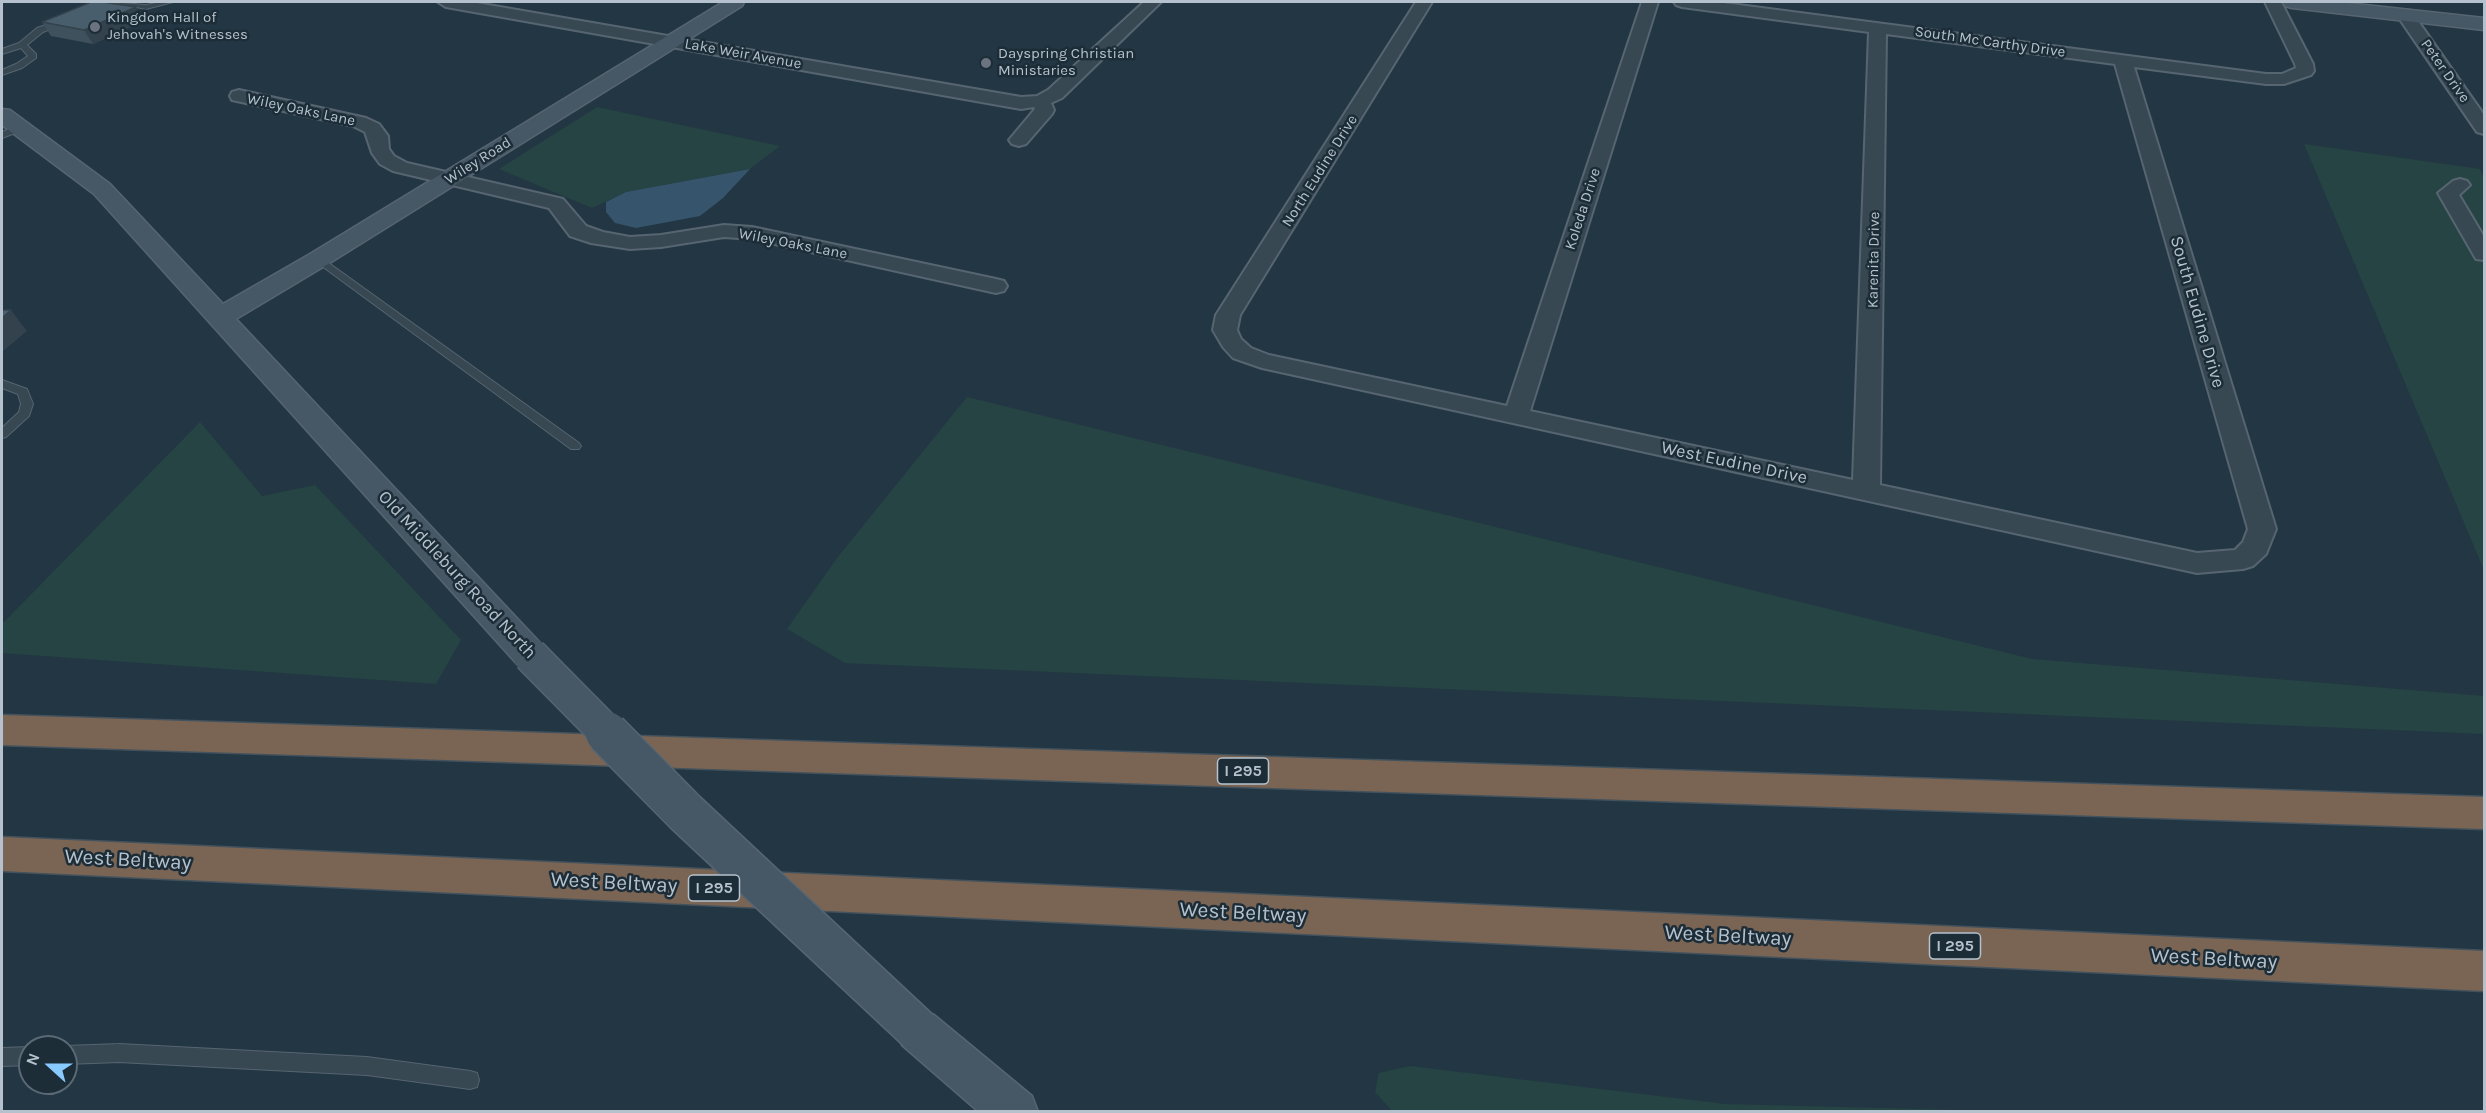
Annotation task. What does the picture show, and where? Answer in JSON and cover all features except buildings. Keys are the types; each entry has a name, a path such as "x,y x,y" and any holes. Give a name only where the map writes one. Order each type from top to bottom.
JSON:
{"highway":[{"name":"I 295","path":"2,730 2484,813"},
{"name":"West Beltway","path":"2,854 2484,971"}],"main road":[{"name":"Wiley Road","path":"220,317 319,260 735,2"},
{"path":"2293,2 2484,24"},
{"name":"Old Middleburg Road North","path":"8,126 102,189 530,655 686,813 918,1030 1015,1112"}],"street":[{"name":"Lake Weir Avenue","path":"446,2 1021,103 1041,101"},
{"path":"1019,140 1044,110 1041,101 1055,94 1153,2"},
{"name":"North Eudine Drive","path":"1231,342 1225,330 1228,315 1424,2"},
{"name":"Koleda Drive","path":"1516,416 1650,2"},
{"name":"South Mc Carthy Drive","path":"1683,2 2265,79 2297,76 2306,71 2304,64 2273,2"},
{"name":"Peter Drive","path":"2405,15 2484,128"},
{"name":"Karenita Drive","path":"1866,491 1869,448 1878,28"},
{"name":"South Eudine Drive","path":"2123,60 2262,530 2256,548 2243,558"},
{"name":"Wiley Oaks Lane","path":"239,96 359,122 372,129 378,136 378,149 387,160 400,167 556,203 578,231 599,238 630,243 661,242 724,231 752,233 996,286"},
{"path":"2460,185 2448,193 2484,254"},
{"name":"West Eudine Drive","path":"1231,342 1242,353 1262,361 2197,563 2223,562 2243,558"}],"lane":[{"path":"112,3 146,7 169,2"},
{"path":"2,52 22,45 40,30 68,19"},
{"path":"35,36 62,28"},
{"path":"2,73 19,66 33,56 22,45"},
{"path":"319,260 575,446"},
{"path":"2,384 23,392 27,404 25,413 2,434"},
{"path":"78,1055 119,1053 355,1065 423,1072 470,1080"},
{"path":"2,1057 18,1056"}],"green space":[{"path":"597,107 780,146 750,169 626,192 592,208 499,169"},
{"path":"2304,144 2480,169 2484,178 2484,570"},
{"path":"967,397 2032,659 2484,696 2484,734 845,663 787,629 837,558"},
{"path":"200,422 262,496 315,485 461,640 436,684 2,653 2,624"},
{"path":"1410,1066 1725,1104 2001,1111 1392,1111 1375,1092 1379,1073"}],"water":[{"path":"750,169 723,198 700,216 636,228 615,223 606,212 606,202 626,192"}],"place":[{"name":"Kingdom Hall of Jehovah's Witnesses","path":"95,27"},
{"name":"Dayspring Christian Ministaries","path":"986,63"}]}
